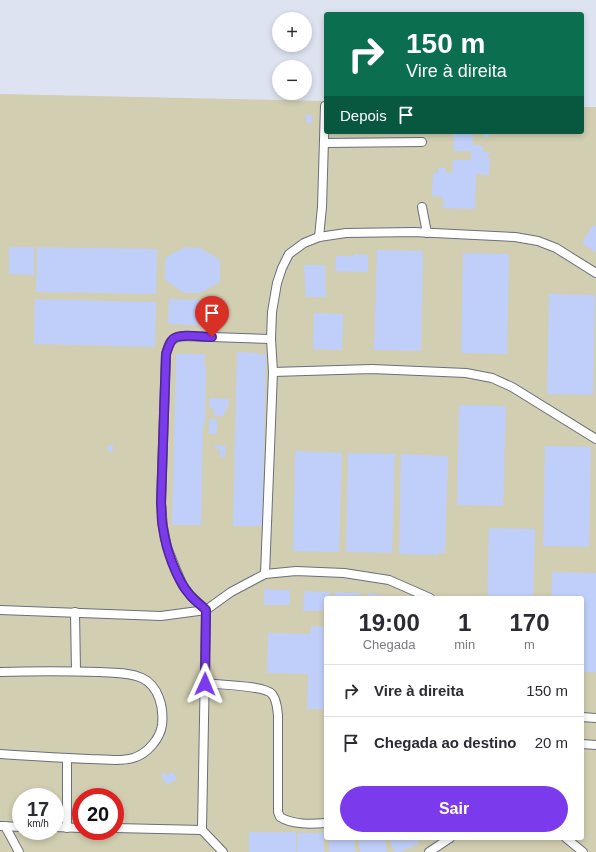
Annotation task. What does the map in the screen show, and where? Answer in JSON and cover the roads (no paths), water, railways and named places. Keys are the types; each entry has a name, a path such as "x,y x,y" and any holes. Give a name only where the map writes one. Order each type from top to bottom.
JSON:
{"lane":[{"path":"319,237 322,207 324,134"},
{"path":"324,143 422,142"},
{"path":"422,207 427,233"},
{"path":"264,574 273,372 271,339 273,306 277,283 289,254 304,243 319,237 346,233 427,233 515,237 538,241 556,248 596,273"},
{"path":"223,852 202,830 206,610 190,596 183,586 167,547 162,527 161,503 166,354 169,344 174,338 182,336 271,339"},
{"path":"273,372 372,369 466,373 492,378 512,387 596,439"},
{"path":"0,610 161,616 206,610 231,592 264,574 296,571 351,575 389,580 425,596"},
{"path":"75,612 76,671"},
{"path":"0,672 76,671 129,674 143,678 156,690 161,704 162,724 160,734 152,745 143,754 133,758 110,760 0,754"},
{"path":"205,684 262,689 271,693 276,701 278,715 278,812 280,817 287,821 324,823"},
{"path":"584,717 596,718"},
{"path":"584,744 596,745"},
{"path":"67,758 67,828"},
{"path":"3,826 19,852"},
{"path":"64,828 72,828"},
{"path":"124,828 202,830"},
{"path":"429,852 447,840"},
{"path":"568,840 583,852"}]}
